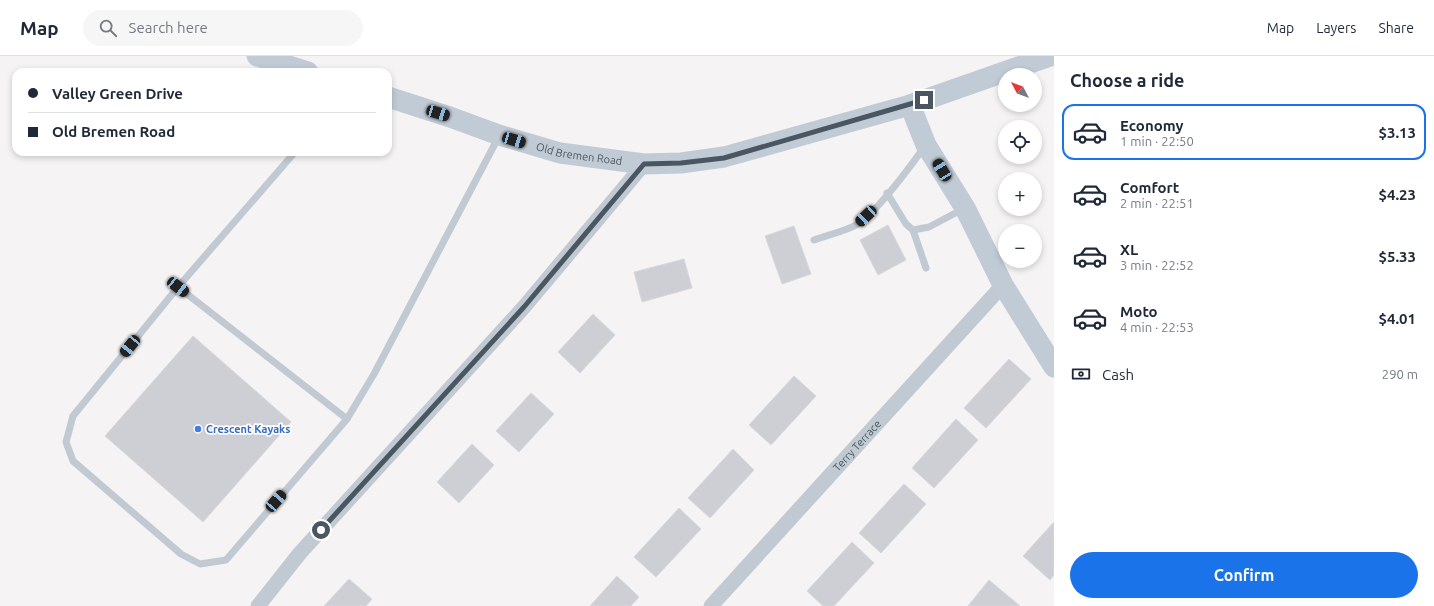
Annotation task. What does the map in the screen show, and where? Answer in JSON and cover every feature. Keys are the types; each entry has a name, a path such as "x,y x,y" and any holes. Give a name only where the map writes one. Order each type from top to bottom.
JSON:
{"street":[{"path":"257,56 295,68"},
{"name":"Old Bremen Road","path":"392,98 450,116 500,135 560,153 644,164 681,163 724,158 910,105 1050,56"},
{"path":"910,105 926,145 965,208 1002,285 1054,367"},
{"path":"258,606 300,553 524,307 644,164"},
{"name":"Terry Terrace","path":"711,606 1002,285"}],"lane":[{"path":"292,156 178,287 73,416 66,442 72,461 181,554 200,564 226,560 347,419 374,374 500,135"},
{"path":"814,240 857,224 888,193 926,145"},
{"path":"888,193 906,224 913,230 926,268"},
{"path":"913,230 929,227 965,208"},
{"path":"178,287 347,419"}],"building":[{"path":"888,225 906,260 878,275 860,240"},
{"path":"794,226 811,274 782,284 765,236"},
{"path":"684,259 692,288 642,302 634,272"},
{"path":"593,314 615,335 580,373 558,352"},
{"name":"Crescent Kayaks","path":"193,336 291,422 203,522 105,436"},
{"path":"1009,359 1031,379 986,428 964,408"},
{"path":"794,376 816,396 771,445 749,425"},
{"path":"531,393 554,414 519,452 496,431"},
{"path":"956,419 978,440 934,488 912,468"},
{"path":"472,444 494,465 459,503 437,482"},
{"path":"733,449 754,470 710,518 688,498"},
{"path":"904,484 926,504 881,553 859,533"},
{"path":"679,508 701,529 656,577 634,557"},
{"path":"1054,522 1054,575 1050,580 1023,556"},
{"path":"852,542 874,563 834,606 823,606 807,591"},
{"path":"617,576 639,597 631,606 590,606"},
{"path":"349,579 372,599 366,606 324,606"},
{"path":"989,580 1020,606 968,606"}],"place":[{"name":"Crescent Kayaks","path":"198,429"}],"route":[{"path":"321,530 524,307 644,164 681,163 724,158 924,100"}]}
